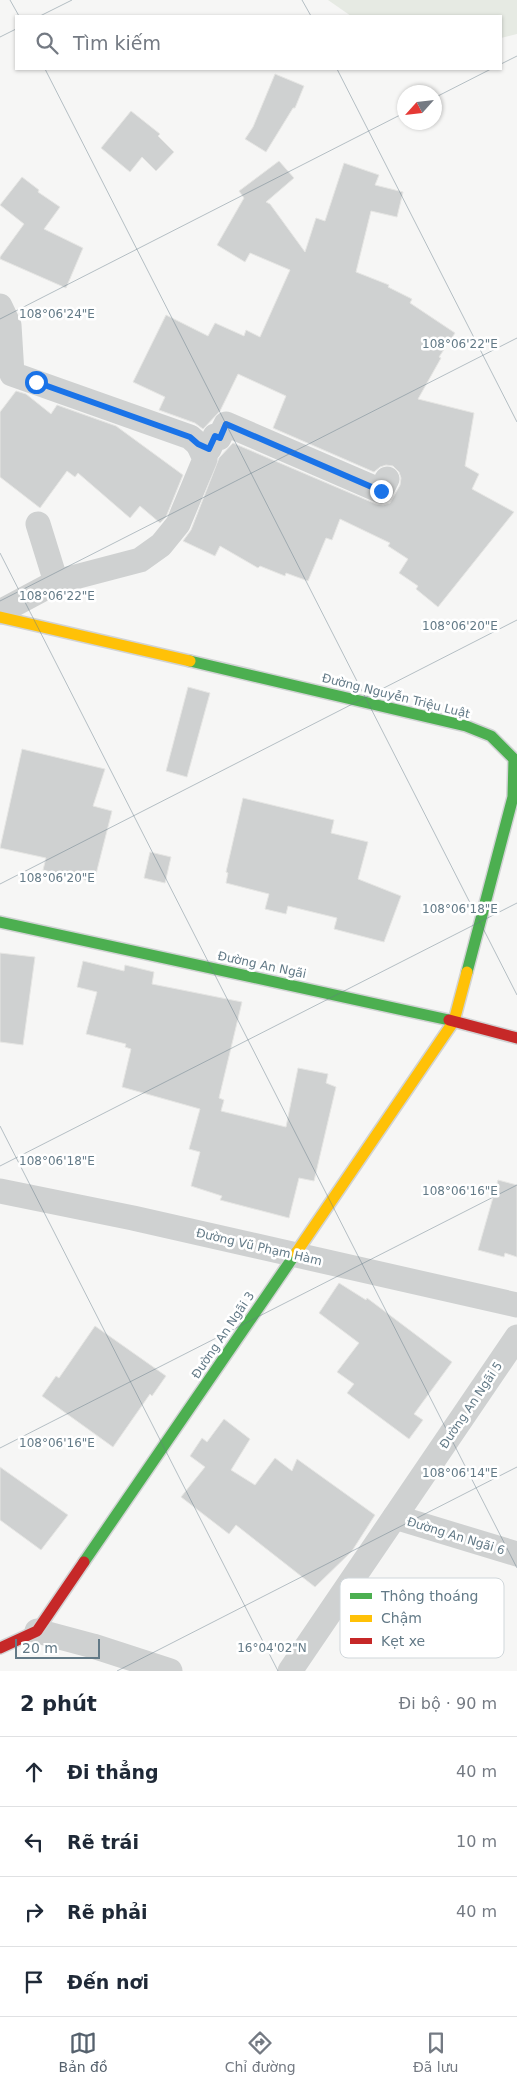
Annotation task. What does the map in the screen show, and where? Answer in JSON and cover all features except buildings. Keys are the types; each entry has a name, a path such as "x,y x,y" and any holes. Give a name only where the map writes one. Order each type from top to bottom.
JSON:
{"street":[{"path":"0,306 9,324 12,374 190,437 198,444 209,449 215,436 220,438 226,424 381,491 387,479"},
{"path":"0,612 56,582 140,560 161,545 178,524 205,459 198,444"},
{"path":"38,524 56,582"},
{"name":"Đường Nguyễn Triệu Luật","path":"0,617 466,726 491,736 514,759 515,797 454,1020"},
{"name":"Đường An Ngãi","path":"0,922 454,1020 517,1038"},
{"name":"Đường An Ngãi 3","path":"37,1631 454,1020"},
{"name":"Đường Vũ Phạm Hàm","path":"0,1191 295,1255 517,1306"},
{"name":"Đường An Ngãi 5","path":"353,1578 517,1337"},
{"name":"Đường An Ngãi 6","path":"395,1517 517,1554"},
{"name":"Đường An Ngãi 5","path":"290,1671 340,1598"},
{"path":"0,1648 37,1631 93,1646 170,1671"}],"shaded area":[{"path":"328,0 517,0 517,34 502,38 502,15 350,15"}],"traffic: fast":[{"path":"190,661 466,726 491,736 514,759 513,797 467,972"},
{"path":"0,922 449,1020"},
{"path":"84,1562 296,1253"}],"traffic: slow":[{"path":"0,617 190,661"},
{"path":"296,1253 454,1021 467,972"}],"traffic: jam":[{"path":"449,1020 517,1038"},
{"path":"0,1648 37,1631 84,1562"}],"route":[{"path":"36,382 190,437 198,444 209,449 215,436 220,438 226,424 381,491"}]}
